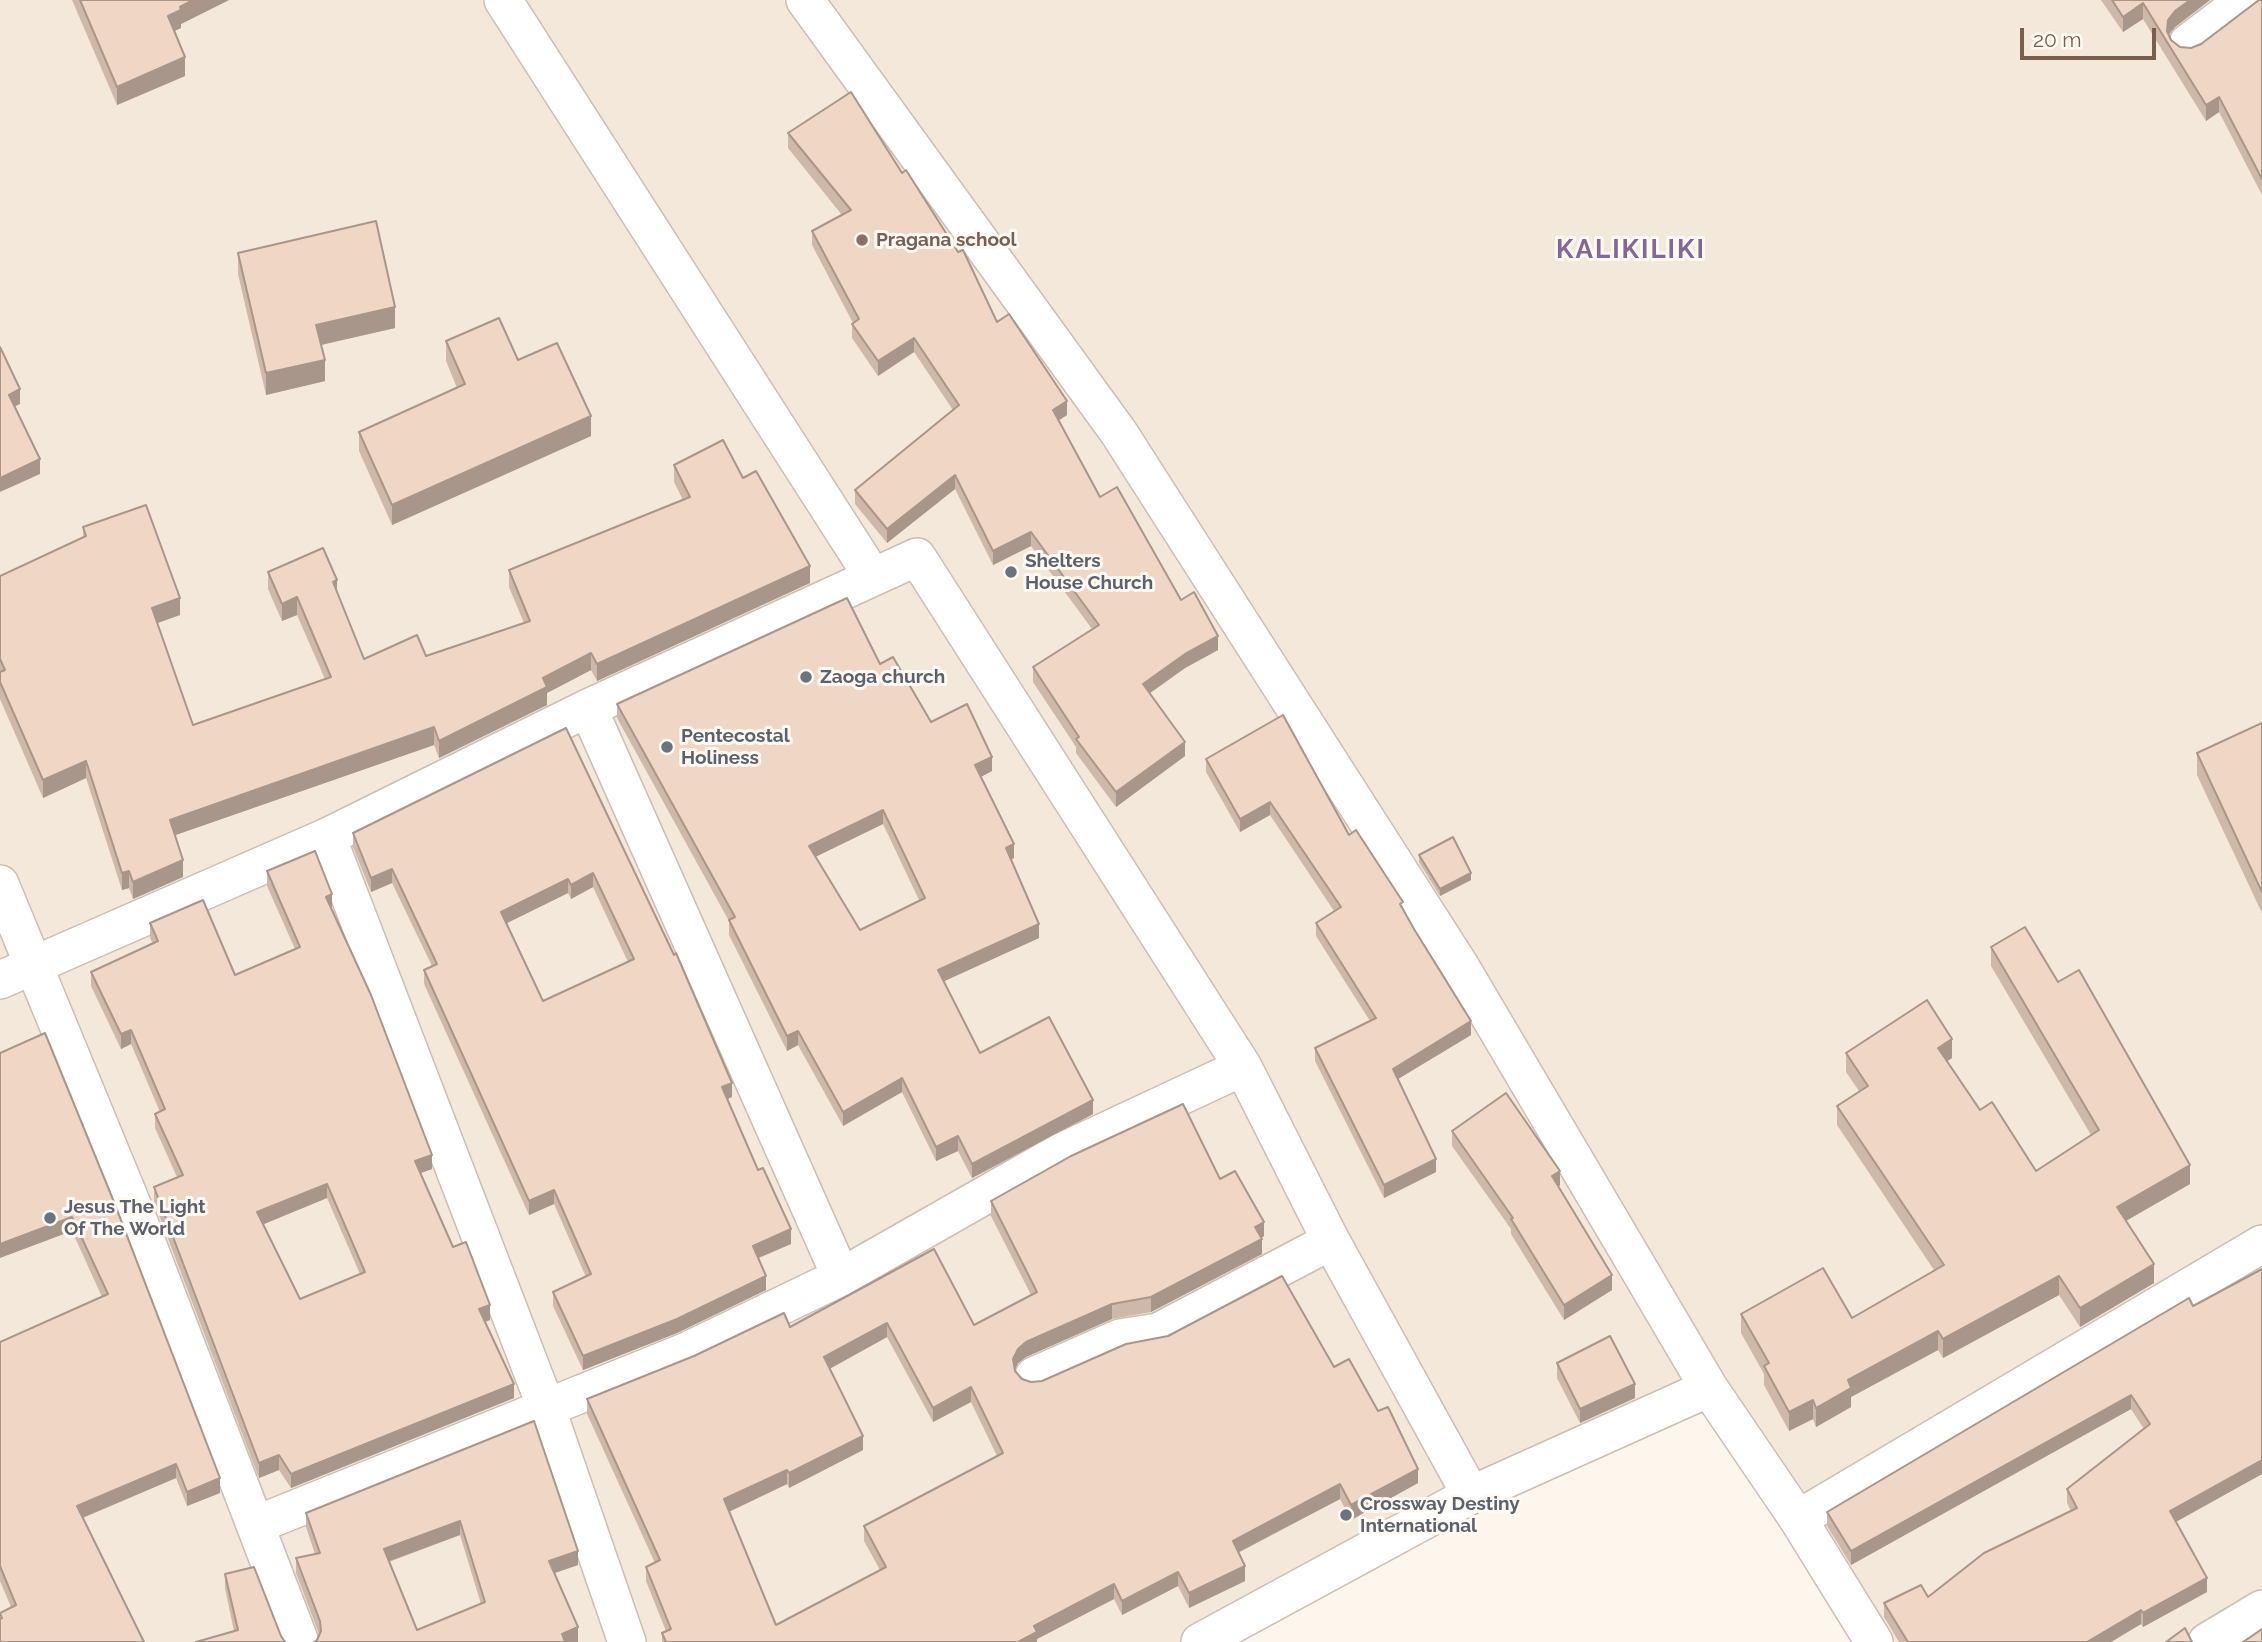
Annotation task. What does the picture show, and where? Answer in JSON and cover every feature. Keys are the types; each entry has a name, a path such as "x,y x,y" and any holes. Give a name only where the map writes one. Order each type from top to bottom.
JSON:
{"street":[{"path":"503,0 873,577"},
{"path":"805,0 1119,433 1460,966 1709,1388 1798,1519 1874,1642"},
{"path":"2188,43 2245,0"},
{"path":"0,980 327,837 587,708 917,556 1243,1067 1331,1241 1471,1495"},
{"path":"587,708 842,1277"},
{"path":"327,837 546,1408 626,1642"},
{"path":"0,884 35,964 258,1524 300,1642"},
{"path":"258,1524 685,1352 842,1277 1061,1153 1243,1067"},
{"path":"1034,1376 1120,1338 1158,1332 1331,1241"},
{"path":"1798,1519 2262,1244"},
{"path":"1200,1642 1471,1495 1709,1388"},
{"path":"2207,1642 2262,1609"}],"shaded area":[{"path":"0,0 2262,0 2262,1642 1895,1642 1737,1396 1191,1642 0,1642"}],"building":[{"path":"80,0 193,0 168,16 185,57 117,87"},
{"path":"2112,0 2190,0 2168,20 2167,31 2171,40 2180,47 2191,48 2201,44 2262,0 2262,179 2219,97 2206,105 2143,3 2123,17"},
{"path":"851,92 902,173 906,170 958,252 963,250 997,322 1009,314 1067,401 1053,410 1100,497 1117,487 1181,600 1194,592 1218,636 1185,654 1143,684 1185,742 1116,792 1076,739 1079,737 1033,667 1099,625 1031,532 993,551 955,475 887,529 855,490 959,405 914,338 878,361 852,324 859,319 812,231 851,210 788,133"},
{"path":"376,221 395,307 316,325 325,360 266,373 238,253"},
{"path":"499,318 518,360 557,343 591,416 392,505 359,432 465,384 446,341"},
{"path":"0,347 20,389 9,395 40,459 0,478"},
{"path":"723,440 743,478 756,471 810,566 597,664 591,653 543,678 547,687 439,741 434,727 170,820 183,860 133,882 129,871 122,873 86,761 43,780 0,682 0,672 5,670 0,659 0,576 86,536 83,527 146,505 180,598 152,608 193,725 331,677 297,597 282,604 268,572 323,548 337,580 333,582 364,659 417,635 426,656 530,621 509,570 690,497 674,465"},
{"path":"847,598 880,664 893,657 931,722 967,704 992,757 975,765 1014,844 1006,848 1039,924 938,970 980,1053 1049,1017 1093,1100 972,1164 958,1136 936,1147 902,1078 843,1112 798,1031 787,1036 729,920 735,917 617,704","holes":["883,810 925,898 860,930 809,846"]},
{"path":"1283,715 1349,835 1356,830 1403,902 1400,904 1414,929 1471,1021 1393,1069 1436,1159 1384,1185 1315,1048 1376,1018 1316,923 1341,907 1270,802 1240,819 1206,759"},
{"path":"2262,723 2262,892 2197,753"},
{"path":"566,728 674,955 676,953 732,1083 722,1087 758,1170 763,1168 791,1229 753,1246 766,1276 677,1319 583,1356 553,1292 591,1274 554,1190 529,1201 424,970 437,964 392,869 371,878 353,833","holes":["593,873 634,959 543,1001 501,912 568,879 571,885"]},
{"path":"1453,837 1471,873 1440,889 1419,855"},
{"path":"315,851 332,894 326,897 371,995 432,1155 415,1161 453,1247 466,1242 490,1305 479,1309 514,1384 291,1474 279,1455 259,1463 154,1187 183,1175 155,1114 165,1109 131,1030 121,1034 91,972 158,941 150,923 203,900 235,975 300,947 267,871","holes":["327,1184 365,1272 300,1299 257,1212"]},
{"path":"2025,927 2058,982 2079,970 2190,1165 2117,1207 2154,1264 2080,1308 2059,1276 1943,1339 1938,1331 1848,1380 1851,1388 1816,1408 1813,1400 1789,1412 1764,1366 1769,1363 1741,1314 1823,1268 1852,1318 1944,1265 1837,1106 1868,1086 1846,1053 1927,1000 1952,1039 1938,1048 1980,1110 1992,1102 2036,1171 2099,1130 1991,947"},
{"path":"45,1033 114,1202 220,1478 187,1492 176,1464 77,1506 144,1642 0,1642 0,1613 16,1605 0,1566 0,1342 108,1294 72,1217 0,1244 0,1053"},
{"path":"1506,1093 1560,1171 1552,1176 1612,1275 1564,1305 1511,1219 1513,1218 1452,1131"},
{"path":"1183,1104 1220,1179 1235,1171 1264,1222 1255,1227 1262,1239 1151,1297 1112,1304 1026,1342 1018,1349 1013,1359 1015,1371 1022,1379 1042,1381 1126,1344 1168,1336 1282,1276 1334,1367 1349,1359 1378,1411 1388,1407 1418,1469 1351,1505 1340,1484 1233,1541 1245,1566 1189,1593 1178,1572 1122,1601 1114,1584 1034,1626 1037,1632 1018,1642 666,1642 662,1633 671,1629 646,1567 660,1560 587,1399 694,1356 784,1313 790,1327 934,1249 974,1325 1037,1292 991,1201 1071,1156","holes":["887,1323 933,1408 971,1387 1003,1453 864,1526 886,1567 776,1625 724,1499 787,1470 789,1473 863,1436 824,1357"]},
{"path":"2262,1269 2262,1460 2170,1511 2207,1578 2143,1613 2141,1610 2087,1642 1908,1642 1884,1603 1921,1585 1928,1597 1984,1553 2077,1508 2067,1489 2150,1424 2131,1395 1851,1551 1827,1512 2189,1298 2193,1306"},
{"path":"1610,1336 1635,1384 1580,1409 1557,1363"},
{"path":"534,1421 578,1551 549,1561 578,1627 562,1634 565,1642 314,1642 321,1631 320,1621 296,1558 320,1553 306,1513","holes":["460,1521 485,1602 417,1630 384,1549"]},
{"path":"254,1567 285,1642 196,1642 238,1630 225,1574"},
{"path":"2185,1628 2192,1642 2166,1642"},
{"path":"2262,1629 2262,1642 2243,1642"}],"place":[{"name":"Pragana school","path":"862,240"},
{"name":"Shelters House Church","path":"1011,572"},
{"name":"Zaoga church","path":"806,677"},
{"name":"Pentecostal Holiness","path":"667,747"},
{"name":"Jesus The Light Of The World","path":"50,1218"},
{"name":"Crossway Destiny International","path":"1346,1515"}],"district":[{"name":"KALIKILIKI","path":"1631,250"}]}
